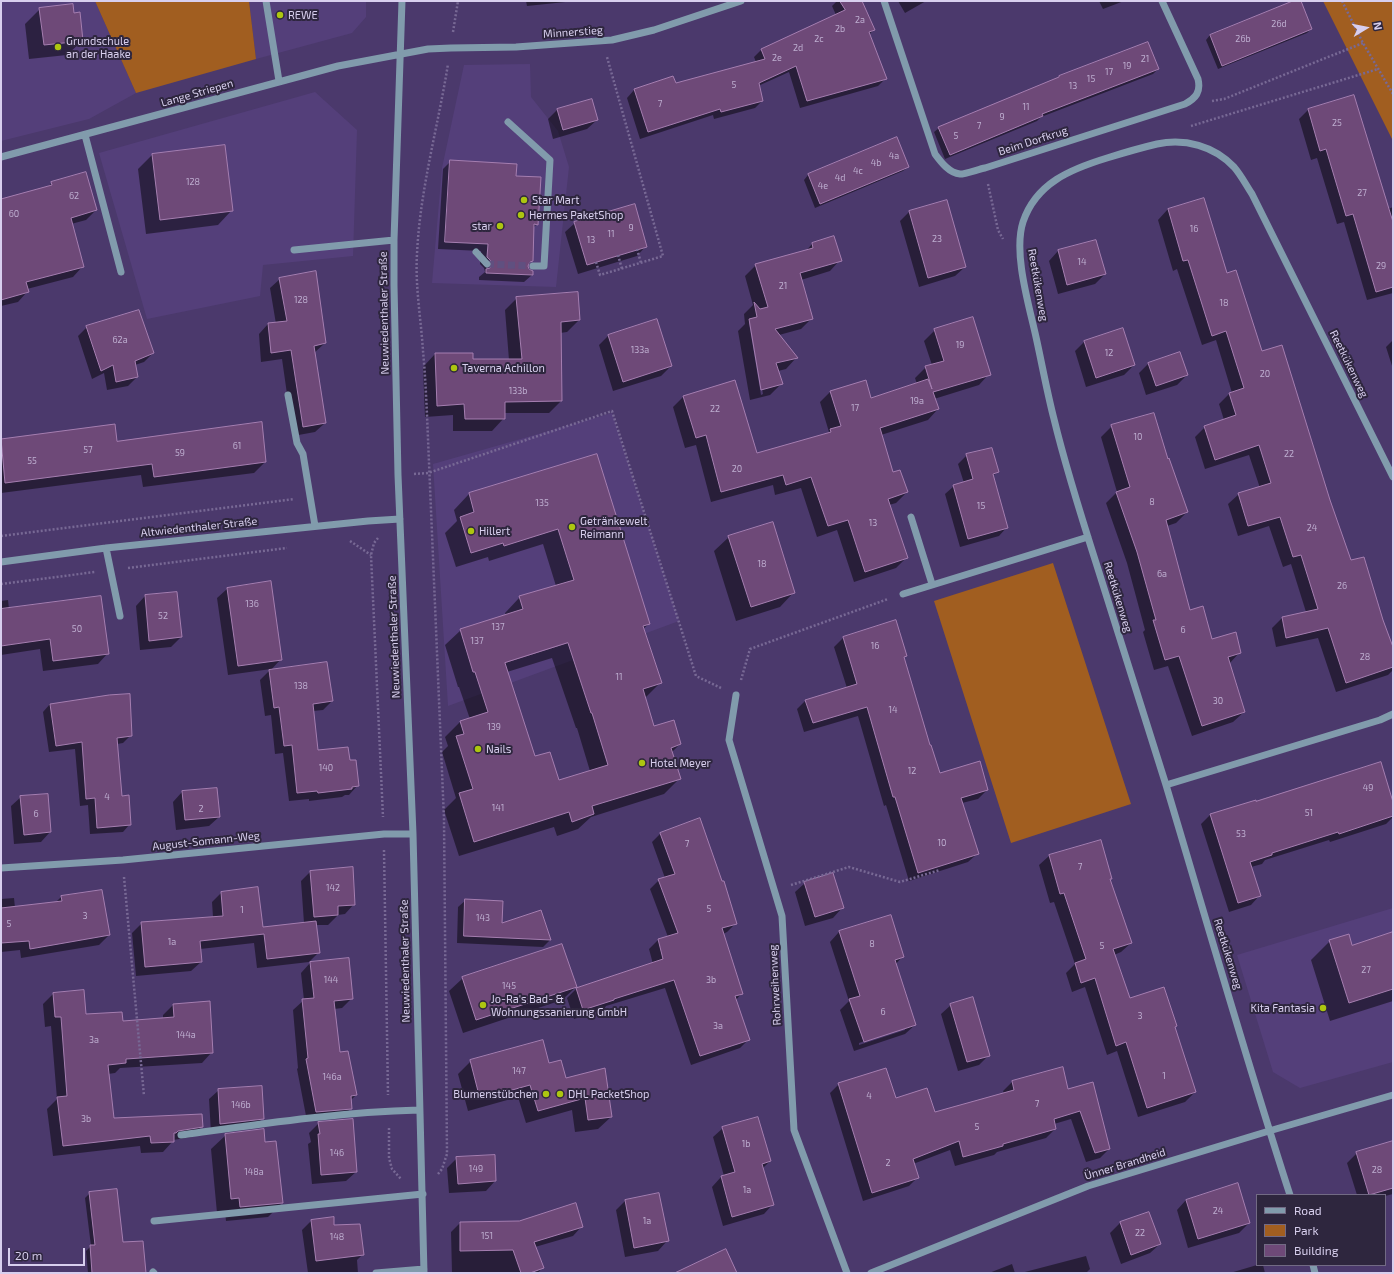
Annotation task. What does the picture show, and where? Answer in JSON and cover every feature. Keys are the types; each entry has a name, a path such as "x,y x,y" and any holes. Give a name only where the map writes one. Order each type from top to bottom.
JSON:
{"street":[{"path":"266,1 279,81"},
{"name":"Neuwiedenthaler Straße","path":"402,1 394,240 398,475 413,834 424,1271"},
{"name":"Minnerstieg","path":"401,54 428,49 516,47 612,40 654,30 741,1"},
{"name":"Beim Dorfkrug","path":"884,1 935,154 942,164 952,171 960,174 985,168 1185,104 1194,99"},
{"path":"1162,1 1198,79 1200,86 1194,99"},
{"name":"Lange Striepen","path":"1,157 279,81 338,66 401,54"},
{"path":"508,122 550,160 544,266 533,266"},
{"path":"85,135 121,272"},
{"name":"Reetkükenweg","path":"1290,1194 1269,1131 1166,785 1088,537 1054,419 1025,282 1021,256 1020,236 1023,221 1038,194 1059,177 1072,170 1161,143 1188,142 1212,150 1223,158 1234,167 1252,194 1393,477"},
{"path":"294,250 394,240"},
{"path":"476,252 487,264"},
{"path":"288,395 297,443 303,454 315,526"},
{"path":"911,517 932,584"},
{"name":"Altwiedenthaler Straße","path":"1,562 106,548 315,526 400,519"},
{"path":"903,594 1088,537"},
{"path":"106,548 120,616"},
{"name":"Rohrweihenweg","path":"736,695 729,740 782,916 794,1130 847,1273"},
{"path":"1166,785 1380,720 1393,714"},
{"name":"August-Somann-Weg","path":"1,868 123,860 384,834 413,834"},
{"name":"Ünner Brandheid","path":"871,1273 1088,1186 1393,1095"},
{"path":"181,1135 310,1118 388,1111 419,1110"},
{"path":"154,1221 423,1194"},
{"path":"376,1273 424,1271"}],"path":[{"path":"400,519 383,532 374,543 371,555 384,834 389,1158 392,1169 402,1181 423,1194 442,1169 447,1154 444,819 423,351 417,285 417,254 426,178 443,100 458,1"},
{"path":"1342,1 1363,43 1393,94"},
{"path":"596,262 600,275 663,256 602,41"},
{"path":"1194,99 1197,103 1224,99 1363,43"},
{"path":"1188,142 1191,125 1378,69"},
{"path":"985,168 998,230 1005,243"},
{"path":"637,249 642,263"},
{"path":"618,255 622,269"},
{"path":"398,475 428,473 612,411 696,676 736,695 750,649 903,594"},
{"path":"1,536 310,497"},
{"path":"349,540 371,555"},
{"path":"1,584 294,548"},
{"path":"123,860 144,1096"},
{"path":"775,890 849,867 900,882 940,870"}],"shaded area":[{"name":"Grundschule an der Haake","path":"1,1 95,1 136,93 89,119 1,141"},
{"path":"249,1 366,1 366,17 352,33 256,59"},
{"name":"star","path":"530,64 531,97 558,131 569,167 556,287 432,283 442,168 464,65"},
{"path":"315,92 357,130 353,256 263,265 260,296 147,319 99,153"},
{"path":"612,413 679,621 448,706 433,464"},
{"name":"Kita Fantasia","path":"1393,908 1393,1062 1300,1088 1273,1072 1237,955"}],"green space":[{"path":"95,1 249,1 256,59 136,93"},
{"path":"1323,1 1393,1 1393,141"},
{"path":"1053,563 1131,804 1011,843 934,601"}],"building":[{"path":"840,1 862,1 875,30 869,32 887,79 807,101 796,66 759,83 763,101 721,112 720,109 648,132 634,89 673,76 676,83 765,59 761,49 845,10"},
{"path":"1293,1 1301,1 1312,29 1222,66 1210,35"},
{"path":"73,4 74,13 80,12 83,41 44,45 39,8"},
{"path":"1148,42 1159,69 1042,114 1043,116 950,155 938,127 1059,76"},
{"path":"1354,95 1393,222 1393,287 1376,292 1353,214 1346,216 1326,149 1320,151 1308,109"},
{"path":"592,99 598,120 563,130 557,109"},
{"path":"897,137 909,167 820,204 808,174"},
{"path":"225,145 233,211 160,220 152,154"},
{"path":"450,160 517,164 516,176 541,177 538,225 534,224 533,261 530,262 528,266 529,269 533,271 533,275 486,273 486,269 490,268 492,265 491,261 487,257 488,244 445,242"},
{"path":"86,172 97,210 71,218 84,267 26,282 29,292 1,300 1,199 52,185 51,182"},
{"path":"1204,198 1227,273 1236,270 1262,351 1282,345 1330,500 1351,560 1364,557 1383,620 1393,647 1393,667 1346,683 1328,628 1286,638 1282,617 1318,609 1301,555 1293,557 1280,517 1248,526 1238,493 1271,483 1259,445 1215,460 1204,426 1236,415 1229,393 1244,388 1226,331 1212,336 1188,260 1183,261 1168,209"},
{"path":"947,200 966,267 928,278 909,211"},
{"path":"635,204 647,247 587,265 574,222"},
{"path":"834,236 842,261 800,273 813,319 775,329 798,358 776,363 783,384 761,390 749,319 757,317 754,302 760,309 768,307 755,264 813,248 812,243"},
{"path":"1096,240 1106,274 1067,285 1058,250"},
{"path":"316,271 326,343 314,346 326,423 303,427 291,350 271,353 268,323 287,321 279,278"},
{"path":"578,292 580,320 561,322 562,401 505,402 505,419 465,419 464,404 437,406 435,353 473,353 473,359 522,359 516,297"},
{"path":"139,310 154,353 135,361 138,377 116,382 113,365 101,371 86,326"},
{"path":"973,317 991,375 933,392 939,409 880,428 893,472 900,470 908,492 888,499 908,558 865,572 848,520 828,526 811,477 786,485 783,475 721,492 706,435 696,438 683,396 735,380 757,453 831,432 830,429 841,426 830,391 866,380 871,398 928,379 932,389 925,366 944,361 934,329"},
{"path":"657,319 672,366 623,382 608,335"},
{"path":"1123,328 1135,365 1096,378 1084,341"},
{"path":"1180,352 1188,375 1156,386 1148,363"},
{"path":"1154,413 1168,459 1169,458 1188,512 1166,520 1190,610 1203,606 1212,639 1236,632 1241,653 1228,657 1245,712 1202,726 1179,656 1165,660 1153,620 1156,620 1137,552 1116,492 1130,487 1111,425"},
{"path":"262,422 266,462 154,477 152,464 5,483 1,439 115,424 117,441"},
{"path":"992,448 999,472 993,474 1008,528 968,539 953,485 973,479 966,454"},
{"path":"597,454 650,624 643,626 662,683 643,689 654,726 674,720 681,744 671,748 681,779 592,806 594,814 572,822 569,812 474,842 459,793 473,789 456,736 464,734 460,721 488,712 475,672 473,672 460,629 523,609 519,596 574,580 558,529 504,546 503,543 471,553 460,517 474,512 469,493","holes":["568,643 608,765 559,780 550,752 535,756 505,663"]},
{"path":"773,522 795,593 751,607 728,536"},
{"path":"271,581 282,660 238,666 227,588"},
{"path":"177,592 182,637 149,641 145,595"},
{"path":"101,596 109,654 53,661 50,639 1,646 1,609"},
{"path":"896,620 907,656 904,657 930,745 940,773 980,761 988,790 961,798 979,854 918,873 895,797 893,797 867,707 813,723 805,700 857,684 843,637"},
{"path":"327,662 333,701 313,704 318,750 348,747 350,760 356,760 359,786 352,787 352,789 318,793 317,791 297,793 292,745 284,746 279,707 274,708 269,670"},
{"path":"130,694 132,736 117,738 122,796 129,795 131,825 97,828 95,798 86,799 82,742 56,746 50,704 109,695"},
{"path":"1381,762 1393,802 1393,816 1339,834 1338,832 1272,853 1272,855 1250,862 1261,896 1238,903 1210,814"},
{"path":"217,788 220,817 185,820 182,791"},
{"path":"48,794 51,832 24,835 20,796"},
{"path":"700,818 722,881 724,881 737,924 722,928 743,994 735,996 750,1040 700,1056 674,980 583,1010 576,988 663,959 658,939 678,933 658,879 675,874 660,833"},
{"path":"1101,840 1112,879 1110,879 1132,943 1113,949 1130,998 1164,987 1196,1092 1147,1108 1126,1042 1116,1046 1095,978 1081,983 1075,963 1086,959 1064,893 1060,894 1049,855"},
{"path":"353,867 355,905 338,906 338,915 314,917 310,871"},
{"path":"833,873 844,908 815,917 804,882"},
{"path":"258,887 263,927 316,921 320,953 267,959 264,934 200,941 202,962 145,967 141,922 223,916 221,892"},
{"path":"102,890 110,935 30,949 29,941 1,943 1,908 62,901 61,896"},
{"path":"465,899 503,901 502,923 541,910 551,940 464,936"},
{"path":"891,915 904,957 895,960 916,1025 864,1042 849,999 860,996 839,931"},
{"path":"1393,932 1393,989 1349,1003 1329,940 1349,934 1352,945"},
{"path":"562,944 577,987 476,1020 462,977"},
{"path":"349,958 353,999 334,1001 340,1052 348,1051 357,1095 351,1096 352,1109 316,1112 306,1059 308,1058 302,999 314,998 310,962"},
{"path":"84,990 86,1014 122,1012 123,1021 174,1017 173,1004 210,1001 213,1053 126,1059 126,1063 108,1065 114,1118 202,1114 203,1127 174,1133 174,1142 151,1143 150,1136 63,1146 57,1097 67,1096 61,1017 55,1017 53,993"},
{"path":"973,997 990,1056 967,1062 950,1004"},
{"path":"543,1040 549,1063 561,1060 566,1078 605,1068 612,1117 588,1120 585,1098 538,1111 530,1085 480,1099 470,1060"},
{"path":"1063,1067 1068,1089 1093,1082 1110,1149 1095,1153 1080,1111 1054,1119 1056,1129 1003,1144 1003,1146 963,1157 959,1141 913,1159 919,1178 872,1193 838,1083 886,1068 896,1098 927,1088 935,1112 1014,1090 1012,1081"},
{"path":"262,1086 264,1119 220,1124 218,1089"},
{"path":"758,1117 771,1161 762,1164 774,1205 732,1217 721,1176 735,1172 722,1127"},
{"path":"353,1119 357,1172 321,1175 318,1134 320,1134 318,1122"},
{"path":"264,1129 265,1142 276,1141 283,1203 240,1207 239,1198 231,1199 225,1134"},
{"path":"1393,1141 1393,1188 1369,1194 1356,1152"},
{"path":"495,1155 496,1181 458,1184 456,1157"},
{"path":"1238,1183 1250,1223 1198,1239 1186,1200"},
{"path":"117,1189 123,1242 143,1241 146,1273 92,1273 90,1245 95,1245 89,1192"},
{"path":"659,1193 669,1241 634,1248 625,1200"},
{"path":"576,1203 583,1227 534,1242 544,1268 530,1273 521,1273 513,1250 460,1251 460,1222 519,1221"},
{"path":"1149,1212 1161,1244 1131,1255 1120,1222"},
{"path":"334,1217 334,1225 360,1224 364,1255 316,1261 311,1220"},
{"path":"726,1249 737,1273 675,1273"}],"tunnel":[{"path":"487,264 533,266"}],"place":[{"name":"REWE","path":"280,15"},
{"name":"Grundschule an der Haake","path":"58,47"},
{"name":"Star Mart","path":"524,200"},
{"name":"Hermes PaketShop","path":"521,215"},
{"name":"star","path":"500,226"},
{"name":"Taverna Achillon","path":"454,368"},
{"name":"Getränkewelt Reimann","path":"572,527"},
{"name":"Hillert","path":"471,531"},
{"name":"Nails","path":"478,749"},
{"name":"Hotel Meyer","path":"642,763"},
{"name":"Jo-Ra's Bad- & Wohnungssanierung GmbH","path":"483,1005"},
{"name":"Kita Fantasia","path":"1323,1008"},
{"name":"Blumenstübchen","path":"546,1094"},
{"name":"DHL PacketShop","path":"560,1094"}]}
